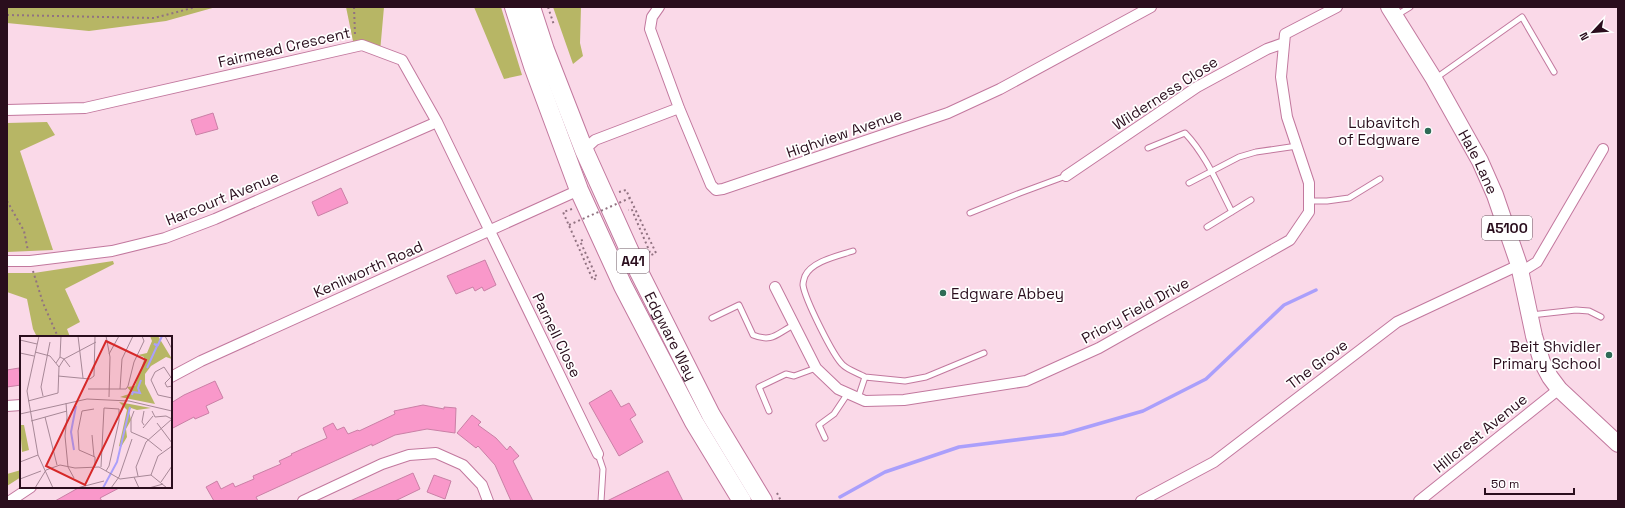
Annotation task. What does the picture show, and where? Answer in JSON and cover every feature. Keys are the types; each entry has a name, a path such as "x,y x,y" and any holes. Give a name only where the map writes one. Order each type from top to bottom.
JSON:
{"highway":[{"name":"Edgware Way","path":"514,7 533,66 579,190 623,286 690,415 742,501"},
{"name":"Edgware Way","path":"531,7 545,50 584,150 638,272 711,416 763,501"}],"main road":[{"name":"Hale Lane","path":"1392,12 1434,79 1480,161 1492,188 1520,269 1542,362 1550,377 1559,389 1618,444"}],"street":[{"path":"584,150 595,140 678,108 650,29 652,17 659,7"},
{"name":"Highview Avenue","path":"678,108 711,185 716,190 723,189 948,113 1000,89 1151,7"},
{"path":"1284,43 1285,34 1337,7"},
{"name":"Priory Field Drive","path":"775,287 816,368 838,389 865,401 904,400 1026,381 1099,348 1290,240 1309,212 1309,183 1287,116 1281,77 1284,43"},
{"name":"Wilderness Close","path":"1066,176 1197,87 1267,49 1284,43"},
{"name":"Fairmead Crescent","path":"7,110 85,108 362,45 402,60 437,122 490,230"},
{"name":"Harcourt Avenue","path":"7,260 30,261 112,251 165,238 215,219 437,122"},
{"name":"The Grove","path":"1141,501 1214,462 1397,322 1537,262 1603,149"},
{"name":"Kenilworth Road","path":"172,376 200,361 579,190"},
{"name":"Parnell Close","path":"490,230 598,454"},
{"name":"Hillcrest Avenue","path":"1419,501 1559,389"},
{"path":"7,406 20,405"},
{"path":"302,501 395,459 409,454 436,453 463,465 482,485 488,501"},
{"path":"10,501 30,488"}],"lane":[{"path":"1392,12 1410,7"},
{"path":"1434,79 1522,17 1554,72"},
{"path":"1148,148 1185,133 1195,143 1212,171 1232,212"},
{"path":"1190,183 1239,157 1256,152 1297,146"},
{"path":"970,214 1066,176"},
{"path":"1309,201 1327,201 1349,198 1380,179"},
{"path":"1207,227 1251,200"},
{"path":"853,251 822,262 810,269 804,278 803,285 826,340 835,356 843,366 865,377 905,381 926,377 984,353"},
{"path":"712,318 739,306 753,335 762,339 772,338 781,331 794,325"},
{"path":"1530,315 1582,310 1589,311 1601,317"},
{"path":"770,411 759,387 786,374 794,376 816,368"},
{"path":"858,398 865,377"},
{"path":"825,438 819,425 834,414 848,394"},
{"path":"598,454 603,469 601,501"}],"path":[{"path":"7,15 154,18 196,7"},
{"path":"354,7 357,46"},
{"path":"616,193 626,190 656,253 651,255 632,210 625,210"},
{"path":"569,225 630,198"},
{"path":"570,209 563,212 593,280 597,278 580,241 587,238"}],"shaded area":[{"path":"7,7 216,7 166,21 89,31 7,23"},
{"path":"346,7 384,7 380,52 354,46"},
{"path":"474,7 501,7 522,75 504,79"},
{"path":"553,7 581,7 580,43 583,56 573,64"},
{"path":"47,122 55,135 20,151 53,250 7,252 7,123"},
{"path":"113,261 114,264 65,289 80,322 67,329 70,336 36,336 33,329 27,299 7,292 7,273 34,273"},
{"path":"20,470 20,478 7,486 7,474"}],"building":[{"path":"213,113 218,129 196,135 191,120"},
{"path":"341,188 348,203 318,216 312,202"},
{"path":"485,260 496,285 484,291 482,287 475,291 473,287 456,294 447,276"},
{"path":"19,368 20,385 7,387 7,370"},
{"path":"215,381 223,398 206,406 209,413 195,419 194,417 172,428 172,402 184,395"},
{"path":"611,390 621,407 629,403 636,415 630,419 643,442 619,456 589,403"},
{"path":"423,405 444,409 444,407 456,408 455,433 427,429 395,435 256,497 258,501 214,501 206,487 217,481 221,489 233,483 235,487 254,479 253,476 281,464 279,461 292,455 291,454 327,438 323,428 333,423 337,430 344,427 348,434 358,430 359,431 395,414 394,411"},
{"path":"472,415 481,422 478,425 496,438 507,450 510,446 519,456 513,461 533,501 511,501 495,465 478,446 476,448 457,433"},
{"path":"668,471 683,501 607,501"},
{"path":"413,473 420,489 395,501 350,501"},
{"path":"434,475 451,481 445,499 427,492"},
{"path":"78,488 119,488 100,498 102,501 55,501"}],"waterway":[{"path":"840,497 885,472 959,447 1063,434 1143,411 1206,379 1284,305 1316,290"}],"place":[{"name":"Lubavitch of Edgware","path":"1428,131"},
{"name":"Edgware Abbey","path":"943,293"},
{"name":"Beit Shvidler Primary School","path":"1609,355"}]}
